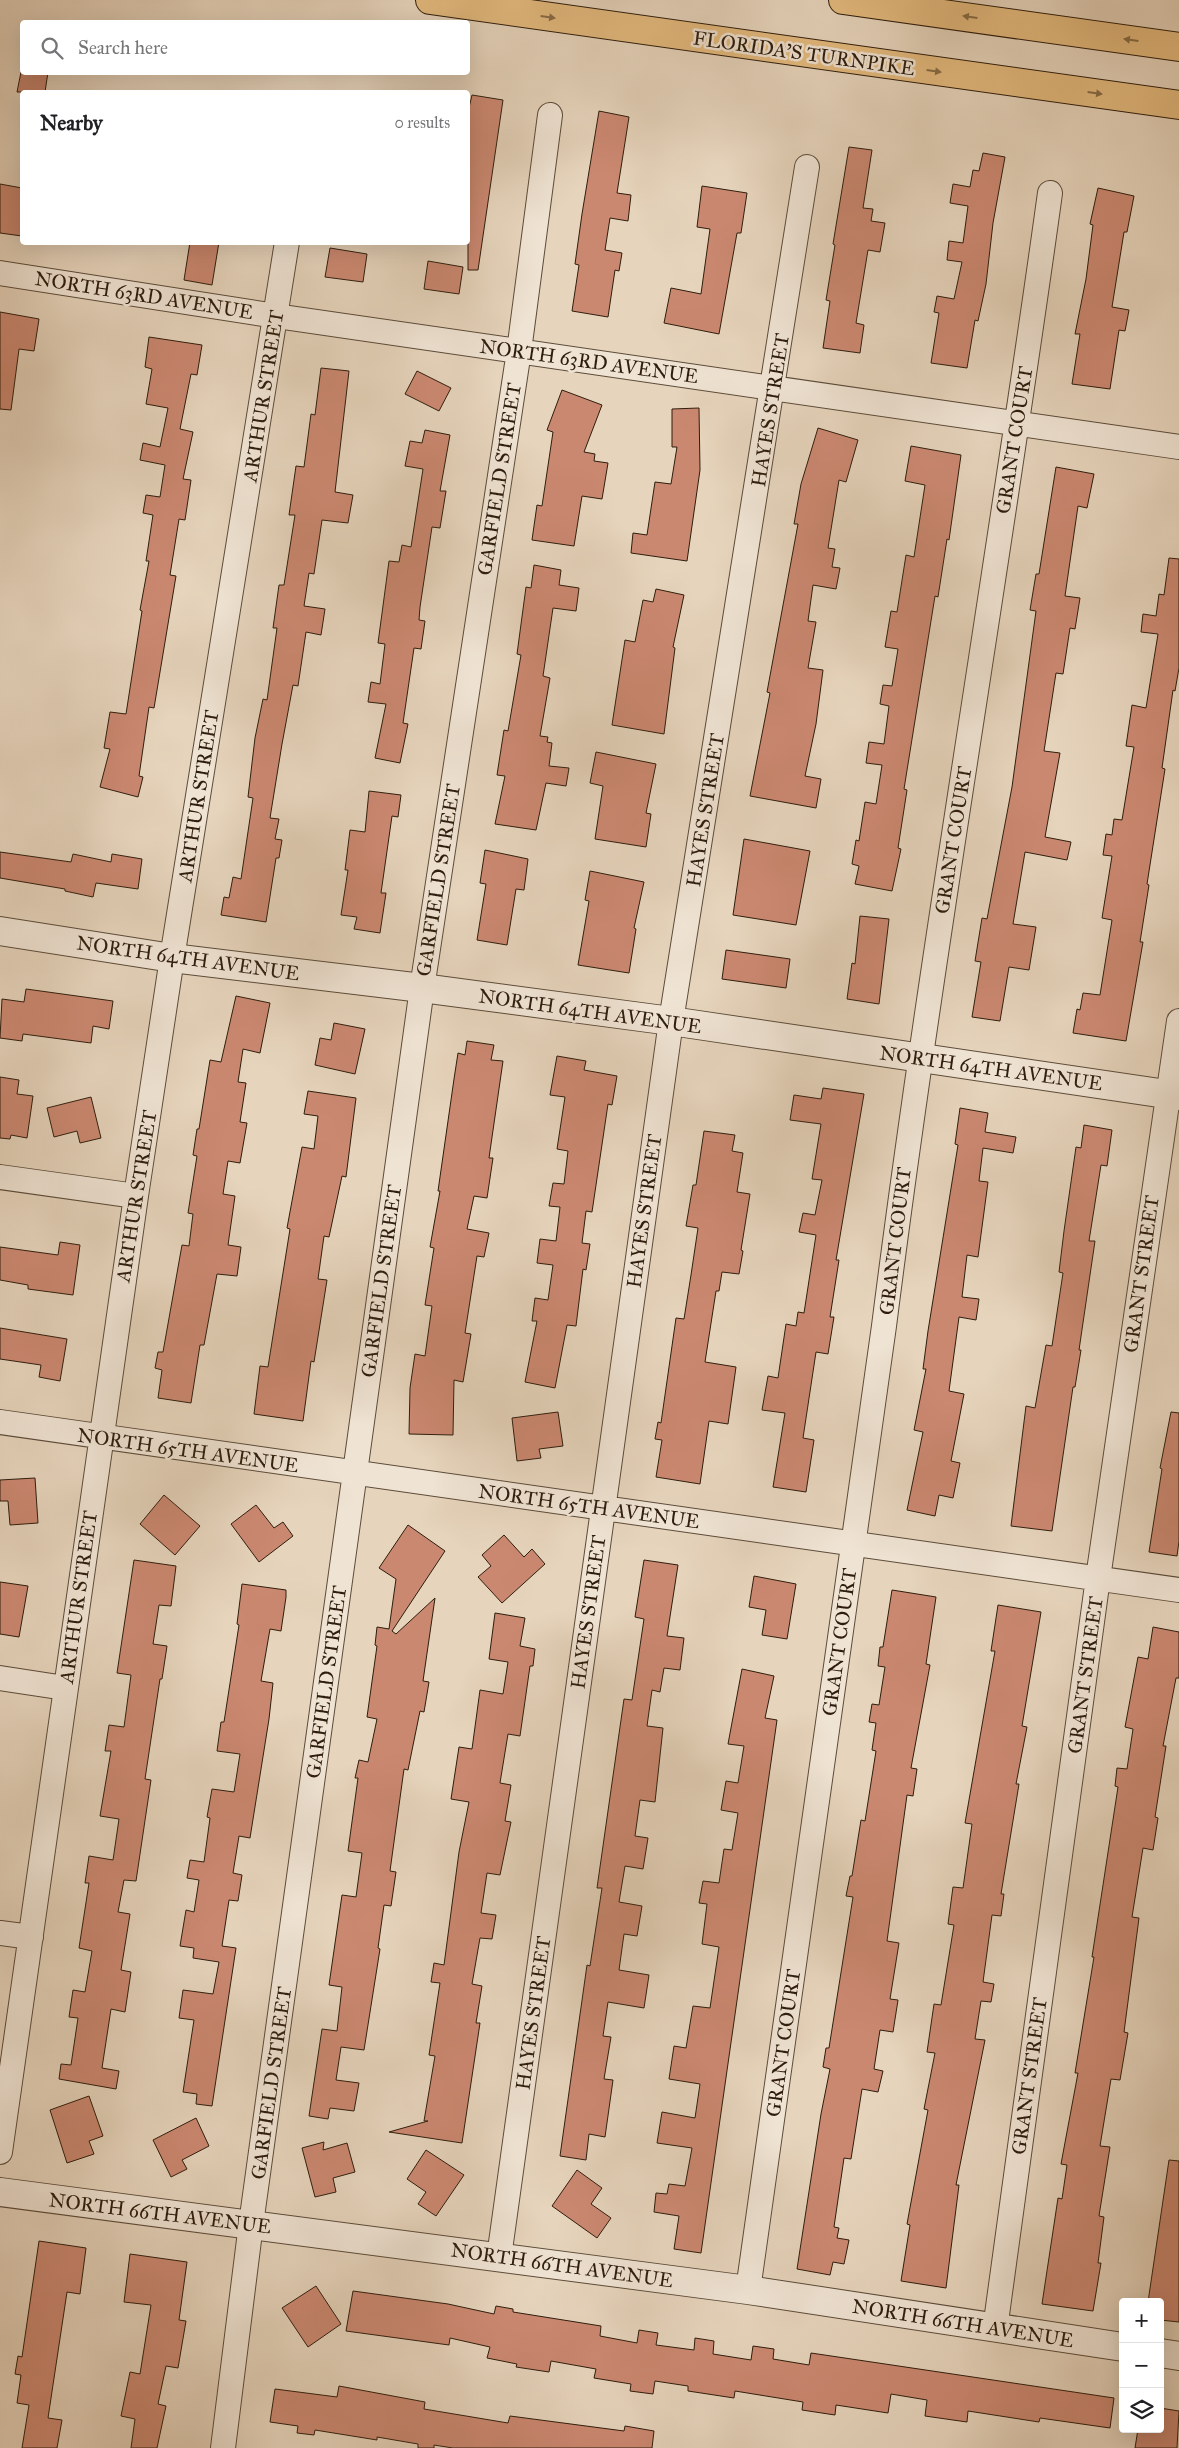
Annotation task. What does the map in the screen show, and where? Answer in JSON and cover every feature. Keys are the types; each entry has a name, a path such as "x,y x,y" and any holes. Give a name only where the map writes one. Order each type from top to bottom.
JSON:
{"highway":[{"name":"FLORIDA'S TURNPIKE","path":"430,0 1179,105"},
{"path":"843,0 1179,47"}],"street":[{"name":"GARFIELD STREET","path":"223,2448 251,2224 422,988 519,351 550,115"},
{"name":"HAYES STREET","path":"499,2256 671,1021 774,388 807,167"},
{"name":"GRANT COURT","path":"748,2290 942,910 1018,424 1050,193"},
{"name":"ARTHUR STREET","path":"0,2152 100,1437 136,1196 172,958 287,245"},
{"name":"NORTH 63RD AVENUE","path":"0,273 276,316 1179,446"},
{"name":"NORTH 64TH AVENUE","path":"0,931 172,958 422,988 671,1021 1173,1095"},
{"name":"GRANT STREET","path":"995,2328 1098,1578 1173,1095 1179,1022"},
{"path":"0,1177 136,1196"},
{"name":"NORTH 65TH AVENUE","path":"0,1422 1179,1590"},
{"path":"0,1678 65,1688"},
{"path":"0,1933 31,1937"},
{"name":"NORTH 66TH AVENUE","path":"0,2192 748,2290 1119,2346"},
{"path":"1164,2354 1179,2356"}],"building":[{"path":"20,75 48,75 45,90 20,90 20,92 17,92"},
{"path":"472,95 503,100 478,270 468,270 468,245 470,245 470,104"},
{"path":"599,111 629,117 617,193 631,195 628,221 610,218 605,250 622,253 619,271 615,270 608,317 572,311 579,265 575,264"},
{"path":"849,147 872,150 863,208 873,209 871,221 885,223 880,252 868,250 856,323 864,325 860,353 823,348 830,301 826,300 835,245 833,244"},
{"path":"983,153 1005,157 993,223 986,284 978,321 975,320 967,368 931,363 939,313 934,312 937,296 954,299 962,262 947,260 949,241 963,243 968,206 950,203 953,184 970,187 973,170 979,171"},
{"path":"0,184 20,188 20,236 0,233"},
{"path":"702,186 747,193 741,233 737,233 719,334 664,323 671,288 701,294 710,229 697,227"},
{"path":"1098,188 1134,196 1127,232 1124,232 1112,307 1129,310 1125,331 1119,330 1110,389 1072,384 1080,334 1075,334 1086,279 1093,225 1090,224"},
{"path":"190,245 219,245 212,285 184,280"},
{"path":"330,248 367,254 363,282 325,277"},
{"path":"428,261 463,267 459,294 424,289"},
{"path":"0,312 39,319 34,351 19,349 11,410 0,409"},
{"path":"149,337 202,345 197,375 191,374 180,429 193,432 183,479 191,480 185,520 179,519 170,575 176,576 154,708 149,707 139,776 143,777 138,797 100,787 110,749 104,748 110,712 126,714 142,611 140,610 149,561 146,561 153,515 143,513 146,495 160,497 165,465 140,460 143,443 160,447 168,408 146,404 152,369 145,367"},
{"path":"321,368 349,371 335,492 353,495 348,523 322,520 314,574 309,573 304,606 325,609 321,635 306,632 298,686 293,685 270,818 279,819 275,839 282,840 279,858 276,858 266,922 221,915 224,897 229,898 233,877 241,879 253,798 248,797 255,738 263,699 267,700 277,628 273,628 279,585 284,585 295,515 289,515 296,466 304,467 311,414 315,415"},
{"path":"417,371 451,388 439,411 405,394"},
{"path":"562,390 602,405 584,452 595,454 594,461 608,463 602,499 582,496 574,546 532,540 537,505 542,506 553,432 547,430"},
{"path":"699,408 700,470 687,561 631,553 633,533 647,535 655,482 671,484 677,447 672,447 672,409"},
{"path":"818,428 858,440 846,482 839,480 828,548 835,549 832,567 840,568 836,589 813,585 808,621 816,622 808,668 823,670 816,724 805,776 821,779 816,808 750,796 770,693 767,692 798,524 794,524 801,484"},
{"path":"425,430 450,435 440,491 446,491 440,528 432,527 419,620 425,621 421,649 414,648 403,723 408,724 400,763 375,758 386,704 368,702 371,682 380,684 385,644 378,643 389,561 399,562 402,545 411,547 423,469 405,466 410,441 422,443"},
{"path":"911,446 961,455 949,540 947,539 938,597 935,596 904,789 907,790 898,848 901,849 892,891 855,884 859,866 852,864 856,840 859,841 865,802 876,804 882,765 866,763 869,742 884,744 889,706 880,704 883,685 892,686 898,649 885,647 891,611 897,612 906,555 914,557 925,485 905,481"},
{"path":"1056,467 1094,474 1087,508 1078,506 1065,596 1080,598 1075,629 1070,628 1063,674 1056,673 1044,751 1060,753 1045,837 1071,842 1067,860 1025,852 1013,924 1036,927 1029,970 1009,967 1000,1021 972,1017 981,962 975,961 982,918 987,919 1012,787 1036,611 1030,610 1036,574 1039,574"},
{"path":"1169,558 1179,559 1179,668 1175,691 1173,690 1162,768 1165,769 1147,884 1149,885 1140,942 1143,942 1126,1041 1073,1033 1077,1009 1080,1010 1083,993 1100,995 1112,920 1102,918 1112,856 1103,855 1106,834 1112,835 1114,819 1122,820 1134,747 1126,746 1132,705 1146,708 1158,634 1141,632 1143,614 1156,616 1159,594 1164,595"},
{"path":"534,565 561,570 559,585 579,588 576,611 553,608 543,676 550,678 540,736 548,737 547,742 552,743 549,766 569,768 566,786 546,783 536,830 495,824 505,776 497,775 504,730 508,731 521,655 517,654 526,587 531,588"},
{"path":"656,589 684,595 673,647 675,648 664,734 612,725 625,640 635,642 643,600 653,602"},
{"path":"596,752 656,764 646,813 651,814 646,847 595,839 603,786 590,783"},
{"path":"369,791 401,795 398,817 392,816 381,893 386,893 380,933 354,929 357,917 341,915 348,870 345,870 350,830 365,832"},
{"path":"744,839 810,851 796,925 733,915"},
{"path":"485,850 528,859 524,890 516,889 507,945 477,940 486,884 480,883"},
{"path":"0,852 71,862 73,854 111,862 112,854 142,859 138,889 96,883 93,897 65,891 65,889 0,878"},
{"path":"590,871 644,882 634,928 636,929 629,973 578,965 589,901 585,900"},
{"path":"860,916 889,919 879,1004 847,999 852,963 855,964"},
{"path":"726,950 790,959 786,988 722,979"},
{"path":"26,989 113,1001 109,1029 93,1026 91,1043 23,1034 22,1041 0,1038 2,999 24,1002"},
{"path":"236,996 270,1003 260,1053 243,1049 238,1082 246,1083 240,1122 247,1123 240,1163 228,1161 223,1194 235,1196 228,1245 241,1247 237,1276 217,1274 204,1345 200,1345 191,1403 158,1398 162,1370 155,1368 158,1352 163,1352 182,1245 189,1246 193,1214 188,1213 197,1156 193,1155 210,1060 221,1062"},
{"path":"334,1023 365,1029 355,1074 315,1065 320,1038 331,1040"},
{"path":"467,1041 494,1045 491,1060 503,1061 489,1158 493,1158 487,1198 474,1196 467,1229 489,1233 484,1257 477,1256 465,1333 471,1334 463,1382 454,1380 453,1435 409,1434 410,1388 415,1354 425,1356 432,1306 425,1305 434,1248 430,1247 440,1191 438,1191 454,1079 458,1053 465,1055"},
{"path":"557,1056 586,1061 584,1070 617,1076 612,1105 608,1104 592,1212 586,1211 582,1243 590,1244 586,1270 583,1269 576,1326 567,1325 555,1388 525,1382 537,1321 532,1321 535,1298 548,1300 553,1265 537,1263 540,1239 556,1241 560,1207 549,1206 553,1183 564,1184 568,1151 557,1149 565,1097 550,1095"},
{"path":"0,1077 19,1080 17,1094 33,1096 27,1138 11,1135 10,1139 0,1138"},
{"path":"823,1088 864,1094 836,1260 839,1260 830,1317 834,1317 828,1354 816,1352 803,1438 814,1440 806,1492 773,1487 785,1413 762,1410 768,1376 778,1378 786,1324 796,1326 798,1312 804,1313 816,1235 799,1232 803,1213 815,1215 822,1180 812,1179 821,1124 790,1120 794,1095 821,1099"},
{"path":"308,1091 356,1098 346,1177 342,1176 329,1237 324,1236 318,1279 327,1280 314,1362 311,1361 303,1421 254,1414 260,1366 268,1367 290,1229 287,1228 302,1147 314,1149 318,1116 304,1114"},
{"path":"91,1097 101,1138 80,1143 77,1131 54,1137 47,1108"},
{"path":"960,1108 988,1113 985,1132 1016,1137 1013,1153 983,1148 979,1181 988,1182 978,1257 967,1255 962,1297 979,1299 976,1320 959,1317 949,1391 964,1394 951,1461 960,1463 953,1498 939,1495 935,1516 907,1510 923,1432 914,1430 926,1369 923,1369 928,1331 958,1145 955,1144"},
{"path":"1084,1125 1112,1130 1107,1166 1101,1165 1089,1241 1095,1241 1079,1350 1081,1350 1075,1387 1073,1387 1052,1531 1011,1526 1026,1406 1035,1408 1046,1345 1052,1346 1063,1273 1059,1272 1076,1147 1081,1148"},
{"path":"704,1131 735,1135 732,1151 743,1153 737,1192 750,1194 739,1274 722,1272 719,1291 716,1291 705,1362 736,1367 728,1424 709,1421 700,1484 656,1477 662,1440 655,1439 658,1422 661,1423 676,1318 684,1319 698,1228 686,1226 693,1185 696,1185"},
{"path":"60,1242 80,1245 73,1295 28,1289 28,1285 0,1280 0,1247 58,1255"},
{"path":"0,1328 67,1339 60,1381 39,1377 41,1365 0,1359"},
{"path":"558,1412 563,1446 539,1449 541,1458 517,1461 512,1418"},
{"path":"1171,1412 1179,1413 1179,1541 1177,1556 1149,1552 1162,1469 1160,1468"},
{"path":"35,1478 38,1523 10,1525 8,1501 0,1501 0,1480"},
{"path":"164,1495 200,1526 175,1555 140,1524"},
{"path":"256,1505 274,1528 283,1522 293,1536 259,1562 231,1524"},
{"path":"408,1525 445,1551 392,1631 396,1634 435,1598 423,1681 429,1682 424,1712 420,1711 408,1770 404,1769 390,1871 396,1872 391,1906 384,1905 378,1948 380,1949 364,2050 341,2047 336,2080 359,2083 354,2111 330,2108 328,2119 309,2116 322,2029 337,2031 342,1987 329,1985 342,1895 356,1897 362,1853 348,1851 358,1778 355,1778 359,1760 368,1762 377,1719 367,1717 377,1646 375,1645 377,1627 389,1629 396,1579 379,1568"},
{"path":"504,1535 524,1557 532,1549 545,1564 502,1603 478,1577 491,1566 482,1555"},
{"path":"134,1560 176,1566 171,1606 159,1605 153,1644 167,1646 162,1679 160,1679 145,1779 151,1780 136,1881 124,1880 118,1912 130,1914 121,1970 131,1972 125,2012 111,2009 102,2068 119,2071 116,2089 59,2079 61,2064 71,2065 78,2018 69,2017 73,1990 85,1992 92,1951 79,1948 89,1883 85,1883 89,1856 113,1860 119,1819 100,1816 111,1751 105,1751 109,1725 124,1727 131,1675 117,1673"},
{"path":"644,1560 678,1565 667,1636 684,1638 680,1670 664,1668 660,1692 652,1690 647,1726 663,1728 655,1802 640,1800 635,1836 648,1838 643,1869 625,1866 619,1902 642,1906 637,1936 624,1934 619,1970 649,1975 644,2008 608,2002 603,2036 611,2037 604,2079 613,2080 605,2137 589,2134 586,2160 560,2156 587,1965 590,1966 602,1888 597,1888 624,1699 632,1700 644,1619 635,1617"},
{"path":"754,1576 796,1584 787,1639 762,1635 766,1610 749,1607"},
{"path":"0,1582 28,1586 19,1637 0,1634"},
{"path":"242,1584 286,1590 286,1597 281,1631 270,1629 261,1681 273,1683 269,1719 250,1838 239,1836 233,1873 242,1875 238,1901 229,1900 222,1946 236,1948 212,2106 196,2104 197,2094 183,2092 194,2020 179,2018 183,1990 213,1994 219,1962 193,1958 194,1948 180,1946 186,1910 194,1912 199,1880 187,1878 190,1860 204,1862 210,1818 207,1817 212,1789 234,1792 240,1754 217,1751 221,1722 224,1722 239,1625 237,1624"},
{"path":"892,1590 936,1597 926,1664 930,1665 911,1768 917,1769 913,1796 907,1795 887,1941 899,1943 890,1999 898,2000 893,2032 880,2030 874,2069 883,2071 878,2092 862,2089 851,2159 844,2158 834,2227 839,2228 837,2238 849,2240 844,2264 833,2262 830,2275 797,2269 821,2114 830,2069 823,2067 826,2048 829,2048 853,1897 846,1896 850,1876 852,1876 861,1820 865,1821 876,1751 872,1750 876,1723 869,1722 872,1704 879,1705 885,1667 878,1666 880,1647 883,1647"},
{"path":"998,1605 1041,1612 1022,1726 1027,1727 1016,1784 1019,1784 1001,1894 1004,1894 1001,1916 992,1915 983,1982 994,1984 991,2002 981,2001 975,2039 985,2040 956,2185 959,2185 946,2288 901,2281 910,2225 907,2224 928,2110 924,2109 935,2053 927,2052 934,2004 941,2005 954,1925 948,1924 953,1887 963,1888 972,1824 965,1823 995,1651 991,1651"},
{"path":"495,1613 525,1618 520,1646 535,1649 533,1666 530,1666 520,1736 508,1734 500,1783 511,1785 505,1821 511,1822 500,1875 487,1873 481,1913 496,1915 492,1939 480,1938 472,1984 482,1986 476,2023 480,2023 462,2143 389,2132 428,2121 424,2121 435,2056 429,2055 440,1983 431,1982 434,1963 444,1965 459,1852 469,1802 451,1799 459,1747 472,1749 480,1690 503,1694 508,1662 489,1659"},
{"path":"1153,1627 1179,1632 1179,1678 1176,1678 1163,1746 1166,1746 1155,1817 1158,1818 1153,1850 1143,1848 1132,1917 1139,1918 1124,2032 1128,2033 1120,2080 1111,2079 1100,2146 1110,2147 1099,2216 1104,2217 1098,2263 1101,2263 1093,2311 1042,2304 1058,2198 1062,2199 1067,2165 1061,2164 1078,2073 1075,2073 1094,1957 1092,1957 1118,1787 1115,1786 1117,1768 1127,1769 1133,1729 1125,1727 1138,1657 1148,1659"},
{"path":"742,1669 774,1676 765,1718 777,1720 701,2253 674,2249 679,2216 654,2212 656,2193 667,2194 669,2184 685,2186 692,2148 657,2143 662,2112 695,2118 700,2084 669,2079 674,2046 686,2048 693,2006 710,2008 719,1947 702,1944 707,1904 699,1903 703,1881 719,1883 724,1849 732,1850 738,1813 721,1810 726,1781 738,1783 744,1746 728,1744"},
{"path":"89,2096 103,2136 89,2141 94,2154 67,2163 50,2110"},
{"path":"196,2118 209,2146 182,2160 187,2169 171,2177 153,2140"},
{"path":"324,2142 323,2150 347,2143 355,2172 333,2178 336,2192 315,2197 302,2148"},
{"path":"426,2150 464,2175 436,2216 418,2204 426,2192 407,2179"},
{"path":"1169,2160 1179,2161 1179,2322 1164,2320 1164,2298 1149,2298"},
{"path":"577,2170 602,2188 591,2204 611,2218 597,2238 552,2206"},
{"path":"39,2241 86,2248 80,2294 67,2292 48,2418 62,2420 57,2448 22,2448 29,2405 17,2403 21,2375 15,2374 18,2356 22,2357"},
{"path":"130,2254 187,2262 179,2320 186,2321 178,2368 166,2366 158,2404 166,2406 157,2448 131,2448 135,2419 121,2416 130,2372 140,2374 151,2305 124,2302"},
{"path":"316,2286 341,2324 308,2347 282,2308"},
{"path":"353,2291 448,2304 494,2314 496,2306 513,2309 513,2312 601,2326 600,2336 637,2343 639,2330 658,2333 656,2345 694,2350 695,2338 714,2341 713,2354 751,2360 753,2346 774,2349 773,2359 809,2365 811,2353 1114,2398 1110,2428 1040,2418 1039,2422 968,2411 967,2422 925,2416 927,2400 891,2394 888,2413 836,2405 835,2415 802,2410 803,2402 735,2391 734,2398 688,2391 688,2386 655,2381 653,2394 630,2391 631,2384 594,2378 596,2369 551,2361 549,2372 516,2367 517,2364 487,2358 490,2347 450,2338 449,2345 346,2331"},
{"path":"339,2386 425,2402 424,2409 508,2423 510,2416 624,2431 625,2426 654,2431 652,2448 453,2448 434,2445 434,2448 418,2448 418,2444 377,2437 377,2440 315,2430 314,2435 297,2433 298,2426 270,2422 275,2389 337,2397"},
{"path":"1164,2409 1179,2411 1177,2448 1135,2448 1137,2433 1164,2433"}]}
